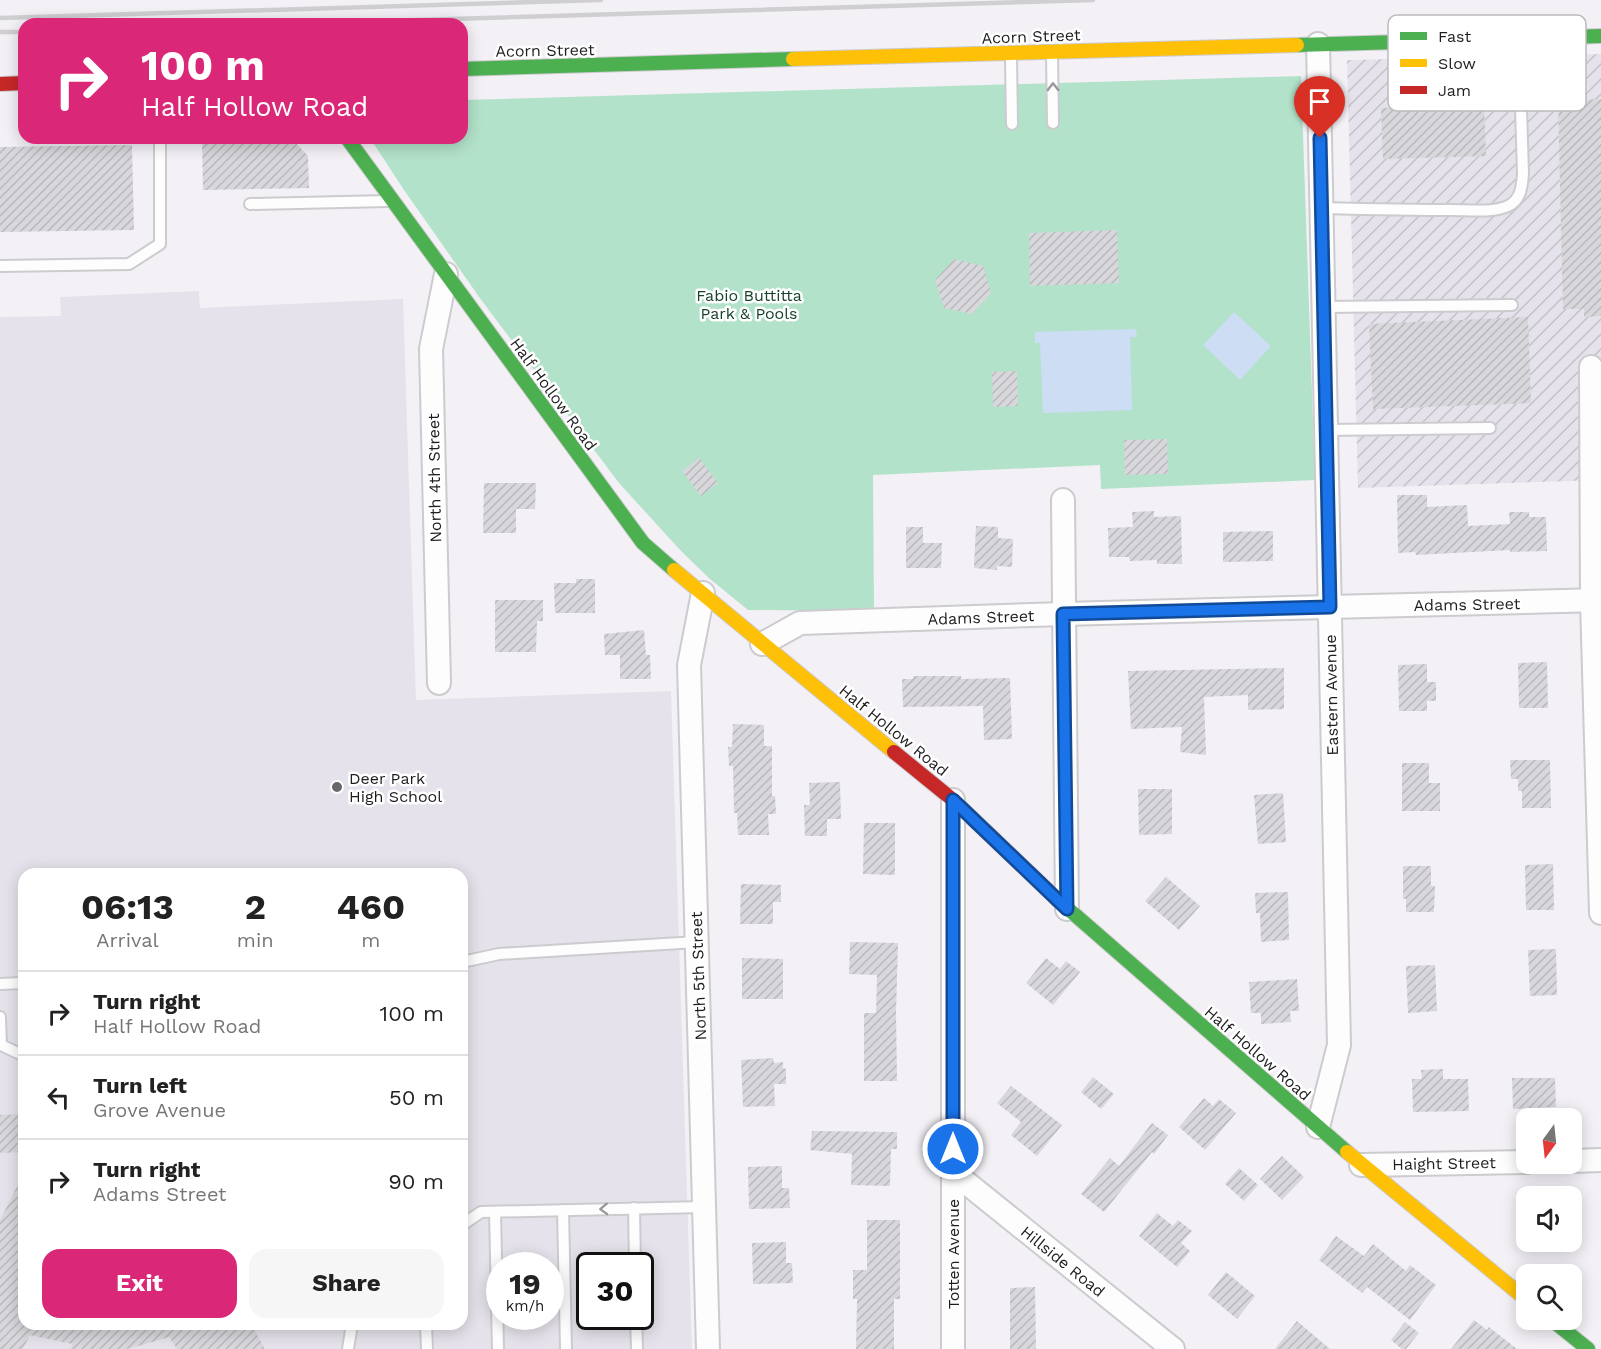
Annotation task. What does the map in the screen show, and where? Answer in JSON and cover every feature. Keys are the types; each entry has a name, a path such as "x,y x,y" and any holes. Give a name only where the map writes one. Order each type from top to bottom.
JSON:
{"street":[{"name":"Acorn Street","path":"1586,37 1601,36"},
{"name":"Acorn Street","path":"468,69 1388,42"},
{"name":"Eastern Avenue","path":"1318,44 1339,1045 1318,1127"},
{"path":"0,84 18,83"},
{"name":"Half Hollow Road","path":"351,144 643,543 702,598 953,800 1067,909 1361,1165 1516,1291"},
{"name":"North 4th Street","path":"439,683 431,349 446,274"},
{"path":"1591,367 1601,913"},
{"path":"1063,500 1067,909"},
{"name":"North 5th Street","path":"702,598 689,665 708,1349"},
{"name":"Adams Street","path":"762,644 801,623 1597,601"},
{"name":"Totten Avenue","path":"953,800 953,1349"},
{"path":"1582,1161 1601,1160"},
{"name":"Haight Street","path":"1361,1165 1516,1162"},
{"name":"Hillside Road","path":"953,1172 1173,1349"},
{"path":"1564,1330 1588,1349"}],"lane":[{"path":"1052,52 1053,123"},
{"path":"1011,53 1012,124"},
{"path":"1321,208 1469,210 1497,209 1510,205 1518,197 1523,174 1521,111"},
{"path":"0,266 129,264 160,244 160,144"},
{"path":"250,204 394,201"},
{"path":"1323,307 1512,305"},
{"path":"1326,430 1490,428"},
{"path":"468,961 499,954 697,942"},
{"path":"0,984 18,983"},
{"path":"0,1017 1,1045 18,1053"},
{"path":"468,1221 481,1212 704,1207"},
{"path":"634,1208 635,1252"},
{"path":"563,1210 566,1349"},
{"path":"495,1212 498,1349"},
{"path":"348,1349 351,1330"},
{"path":"426,1330 427,1349"},
{"path":"636,1330 637,1349"}],"shaded area":[{"path":"1586,54 1601,54 1601,480 1358,488 1347,60 1388,59 1388,111 1586,111"},
{"name":"Deer Park High School","path":"199,291 200,308 403,299 416,700 671,691 692,1349 0,1349 0,317 61,316 60,297"}],"green space":[{"name":"Fabio Buttitta Park & Pools","path":"1301,76 1315,480 1101,489 1100,465 873,475 874,611 748,610 710,579 681,551 619,483 482,301 374,144 468,144 468,100"}],"water":[{"path":"1234,312 1271,346 1240,380 1203,345"},
{"path":"1136,329 1137,337 1130,337 1132,410 1043,413 1040,343 1035,343 1035,332"}],"building":[{"path":"1601,99 1601,316 1584,317 1584,309 1563,309 1558,111 1586,111 1586,100"},
{"path":"1381,108 1388,108 1388,111 1484,111 1486,156 1383,159"},
{"path":"202,144 297,144 308,156 309,188 203,190"},
{"path":"132,145 134,230 0,232 0,147"},
{"path":"1117,230 1119,283 1030,286 1029,233"},
{"path":"954,259 983,266 991,293 972,314 944,308 935,280"},
{"path":"1528,317 1531,403 1373,409 1369,324"},
{"path":"1017,371 1018,406 993,407 992,372"},
{"path":"1167,439 1168,474 1125,475 1124,440"},
{"path":"699,458 718,483 701,496 682,471"},
{"path":"484,483 536,483 535,509 516,509 516,533 483,533"},
{"path":"1397,495 1427,495 1427,507 1467,505 1468,526 1510,524 1509,512 1529,512 1529,517 1546,517 1547,551 1510,552 1510,550 1416,555 1415,552 1398,553"},
{"path":"1154,511 1154,517 1181,516 1182,564 1157,564 1157,560 1130,561 1129,557 1109,557 1108,528 1133,527 1132,512"},
{"path":"976,526 998,527 998,538 1013,539 1012,567 997,566 997,570 974,568"},
{"path":"906,527 923,527 923,543 942,543 941,568 906,568"},
{"path":"1273,531 1273,561 1223,562 1223,532"},
{"path":"576,579 595,579 595,613 555,613 554,583 576,583"},
{"path":"495,600 543,600 543,621 537,621 536,652 495,652"},
{"path":"644,630 646,655 650,655 651,679 620,679 620,655 605,655 604,634"},
{"path":"1547,662 1548,708 1519,708 1518,663"},
{"path":"1427,664 1427,682 1436,682 1436,701 1427,701 1427,711 1399,711 1398,665"},
{"path":"1284,668 1284,709 1248,710 1248,695 1204,697 1206,755 1180,752 1182,727 1131,729 1128,671"},
{"path":"913,676 961,676 961,679 1010,678 1012,739 984,740 983,706 903,707 902,679 913,679"},
{"path":"733,724 764,725 764,746 772,746 772,796 775,796 776,814 768,814 769,835 738,835 737,813 734,813 733,766 729,766 728,747 732,747"},
{"path":"1510,760 1550,760 1551,808 1522,808 1522,791 1518,791 1518,779 1511,779"},
{"path":"1402,763 1429,763 1429,783 1440,783 1440,811 1402,811"},
{"path":"840,782 841,819 827,819 827,836 805,836 804,805 810,805 809,783"},
{"path":"1138,789 1172,789 1172,834 1139,835"},
{"path":"1283,793 1286,842 1258,844 1254,795"},
{"path":"864,823 895,823 895,875 863,874"},
{"path":"1553,864 1554,910 1526,910 1525,865"},
{"path":"1403,866 1431,866 1431,886 1435,886 1434,912 1406,912 1406,899 1403,899"},
{"path":"1166,877 1200,906 1179,930 1145,901"},
{"path":"741,884 781,885 781,902 773,902 773,924 740,924"},
{"path":"1288,892 1289,940 1261,942 1260,913 1256,913 1255,893"},
{"path":"850,942 898,943 897,1081 864,1081 864,1013 876,1013 877,975 849,974"},
{"path":"1556,949 1557,995 1530,996 1528,950"},
{"path":"742,958 783,959 783,999 742,999"},
{"path":"1046,958 1060,969 1066,961 1080,972 1053,1005 1026,983"},
{"path":"1435,965 1437,1011 1408,1013 1406,966"},
{"path":"1297,979 1299,1011 1290,1011 1291,1022 1261,1024 1261,1013 1251,1013 1249,982"},
{"path":"773,1058 774,1063 783,1062 783,1068 786,1069 786,1084 774,1084 775,1106 743,1107 741,1060"},
{"path":"1443,1069 1443,1079 1468,1079 1469,1111 1413,1112 1412,1079 1422,1079 1421,1070"},
{"path":"1093,1077 1114,1094 1101,1109 1081,1092"},
{"path":"1512,1078 1555,1078 1556,1107 1513,1109"},
{"path":"1011,1086 1062,1125 1037,1156 1011,1135 1021,1122 997,1103"},
{"path":"1204,1098 1213,1106 1219,1099 1236,1113 1205,1150 1179,1127"},
{"path":"18,1114 18,1152 0,1153 0,1115"},
{"path":"1152,1123 1168,1135 1104,1212 1081,1194 1110,1158 1119,1166"},
{"path":"812,1131 897,1132 897,1149 891,1149 890,1186 851,1185 852,1154 810,1150"},
{"path":"1282,1156 1304,1177 1282,1200 1260,1179"},
{"path":"782,1166 782,1188 789,1188 790,1208 749,1209 748,1167"},
{"path":"1239,1168 1258,1185 1244,1201 1225,1184"},
{"path":"18,1185 18,1330 254,1330 265,1349 177,1349 169,1337 128,1349 71,1349 72,1344 30,1335 23,1349 0,1349 0,1220"},
{"path":"1157,1213 1173,1226 1178,1220 1192,1231 1181,1243 1190,1251 1177,1267 1139,1236"},
{"path":"867,1220 900,1220 900,1299 894,1299 894,1349 856,1349 857,1299 853,1299 853,1270 867,1270"},
{"path":"1336,1236 1364,1256 1373,1244 1406,1271 1410,1265 1436,1285 1410,1320 1367,1287 1362,1293 1319,1260"},
{"path":"786,1242 786,1263 792,1263 793,1283 753,1284 752,1243"},
{"path":"1226,1272 1255,1296 1237,1319 1208,1295"},
{"path":"1035,1287 1036,1349 1010,1349 1010,1288"},
{"path":"1474,1320 1487,1330 1489,1327 1517,1349 1451,1349"},
{"path":"1297,1321 1330,1349 1275,1349"},
{"path":"1405,1322 1419,1333 1406,1349 1402,1349 1391,1340"}],"railway":[{"path":"0,18 601,0"},
{"path":"468,18 1093,0"},
{"path":"0,32 18,32"}],"traffic: fast":[{"path":"1586,36 1601,36"},
{"path":"1297,45 1388,42"},
{"path":"468,69 793,59"},
{"path":"351,144 643,543 674,570"},
{"path":"1058,900 1347,1152"},
{"path":"1564,1330 1588,1349"}],"traffic: slow":[{"path":"793,59 1297,45"},
{"path":"674,570 894,752"},
{"path":"1347,1152 1516,1291"}],"traffic: jam":[{"path":"0,84 18,83"},
{"path":"894,752 953,800 1058,900"}],"place":[{"name":"Deer Park High School","path":"337,787"}],"route":[{"path":"953,1149 953,800 1067,909 1063,614 1330,607 1320,138"}]}
